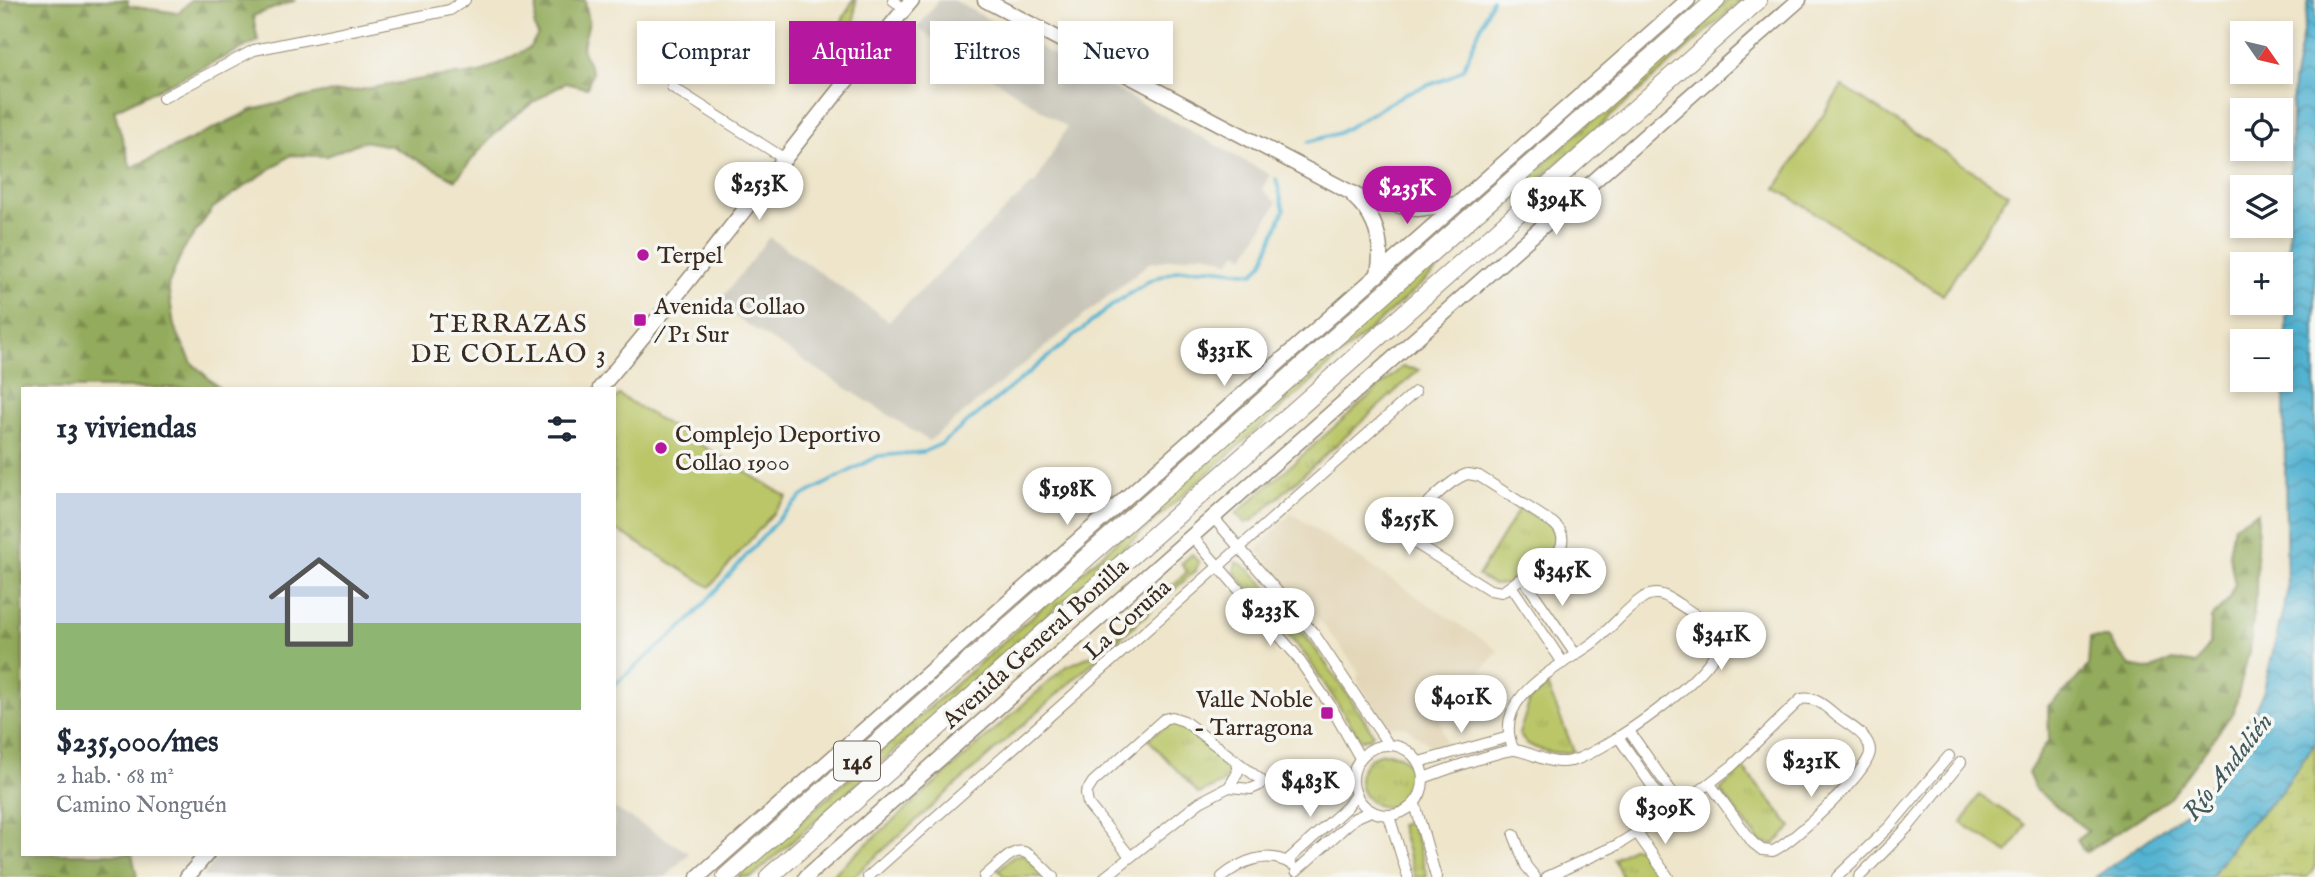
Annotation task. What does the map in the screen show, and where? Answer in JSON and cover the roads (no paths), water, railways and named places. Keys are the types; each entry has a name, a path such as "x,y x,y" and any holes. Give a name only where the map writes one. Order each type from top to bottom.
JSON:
{"highway":[{"name":"146","path":"726,877 1716,0"},
{"name":"146","path":"769,877 1758,0"}],"main road":[{"path":"894,21 912,0"},
{"path":"985,0 1347,192 1396,208 1428,209 1459,204"},
{"path":"999,0 1016,15"},
{"name":"Avenida General Bonilla","path":"698,877 1688,0"},
{"name":"Avenida General Bonilla","path":"806,877 1799,0"},
{"path":"884,21 896,1"},
{"path":"601,387 731,230 841,84"},
{"path":"1347,192 1362,204 1375,225 1381,251 1378,274"},
{"path":"187,877 205,856"}],"street":[{"path":"163,98 254,50 450,10 465,0"},
{"path":"672,87 785,159"},
{"name":"La Coruña","path":"868,877 1415,392"},
{"path":"1460,476 1479,476 1553,523 1561,531 1563,542 1559,551 1523,578 1499,593 1490,590 1411,538 1409,529 1412,520 1460,476"},
{"path":"1212,516 1315,635 1388,744"},
{"path":"1191,535 1301,663 1360,758"},
{"path":"1523,578 1576,655"},
{"path":"1511,586 1563,663"},
{"path":"1424,778 1514,750 1548,761 1569,762 1619,738 1679,692 1714,657 1719,643 1715,632 1670,599 1654,594 1643,598 1576,655 1540,677 1524,693 1512,717 1509,737 1514,750"},
{"path":"1548,877 1597,856 1681,805 1753,747 1801,699 1819,702 1863,736 1869,745 1868,760 1846,787 1773,850 1762,850 1754,843 1710,784"},
{"path":"1129,855 1088,804 1086,793 1093,782 1161,722 1172,717 1181,719 1236,763 1254,772 1261,782 1254,789 1229,787"},
{"path":"1629,731 1681,805"},
{"path":"1419,762 1509,737"},
{"path":"1619,738 1670,812"},
{"path":"1415,804 1402,813 1389,816 1371,811 1356,794 1353,775 1360,758 1373,748 1388,744 1409,751 1419,762 1424,778 1415,804 1436,877"},
{"path":"1837,877 1890,826 1949,755"},
{"path":"1859,877 1908,827 1961,762"},
{"path":"1107,876 1129,855 1141,850 1200,802 1229,787 1237,776 1236,763"},
{"path":"1942,765 1953,773"},
{"path":"1222,877 1247,860 1287,861 1346,807 1356,794"},
{"path":"1287,861 1296,874 1355,818 1371,811"},
{"path":"1389,816 1408,877"},
{"path":"1637,833 1668,877"},
{"path":"1514,835 1526,866 1535,877"},
{"path":"984,877 1014,851 1022,850 1029,852 1053,877"}],"water":[{"name":"Río Andalién","path":"2309,0 2315,0 2315,743 2281,792 2243,831 2211,877 2096,877 2196,805 2231,755 2263,693 2287,593 2284,397 2284,392 2293,392 2293,329 2286,329 2286,315 2293,315 2293,252 2288,252 2289,238 2293,238 2293,175 2290,175 2291,161 2293,161 2293,83"}],"waterway":[{"path":"1308,142 1339,133 1406,93 1449,78 1463,69 1492,0"},
{"path":"616,683 688,622 782,515 804,495 878,456 923,452 941,444 1111,306 1149,281 1178,270 1210,268 1254,273 1263,262 1284,210 1276,179"}],"place":[{"name":"Terpel","path":"643,255"},
{"name":"Avenida Collao / P1 Sur","path":"640,320"},
{"name":"Complejo Deportivo Collao 1900","path":"661,448"},
{"name":"Valle Noble - Tarragona","path":"1327,713"}],"district":[{"name":"TERRAZAS DE COLLAO 3","path":"509,338"}]}
